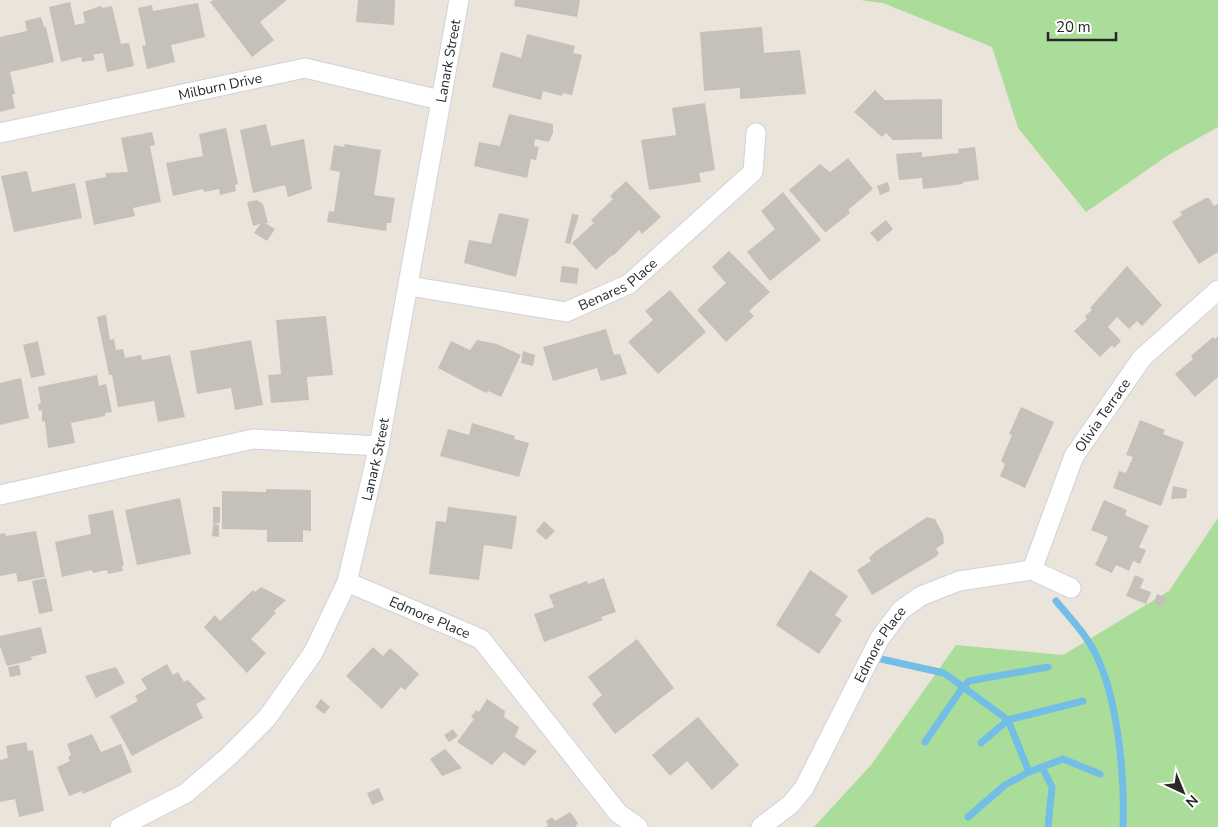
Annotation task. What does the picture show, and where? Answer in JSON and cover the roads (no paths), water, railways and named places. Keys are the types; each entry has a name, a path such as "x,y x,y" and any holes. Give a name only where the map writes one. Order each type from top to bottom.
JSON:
{"street":[{"name":"Lanark Street","path":"120,827 186,793 228,757 267,718 313,653 347,582 379,446 459,0"},
{"name":"Milburn Drive","path":"0,133 305,68 440,100"},
{"name":"Benares Place","path":"409,286 566,312 629,284 753,172 756,133"},
{"name":"Olivia Terrace","path":"1032,570 1074,456 1142,358 1218,290"},
{"path":"0,495 253,440 379,446"},
{"path":"1032,570 1072,588"},
{"name":"Edmore Place","path":"761,827 790,804 804,788 880,638 902,610 922,596 959,581 1032,570"},
{"name":"Edmore Place","path":"347,582 481,639 618,813 638,827"}],"waterway":[{"path":"1056,601 1078,627 1097,657 1110,695 1119,740 1123,786 1123,827"},
{"path":"872,657 944,673 1008,720 1029,772"},
{"path":"925,742 969,681 1048,667"},
{"path":"981,743 1008,720 1083,701"},
{"path":"968,817 1005,785 1029,772 1063,759 1100,774"},
{"path":"1042,767 1052,787 1048,827"}]}
